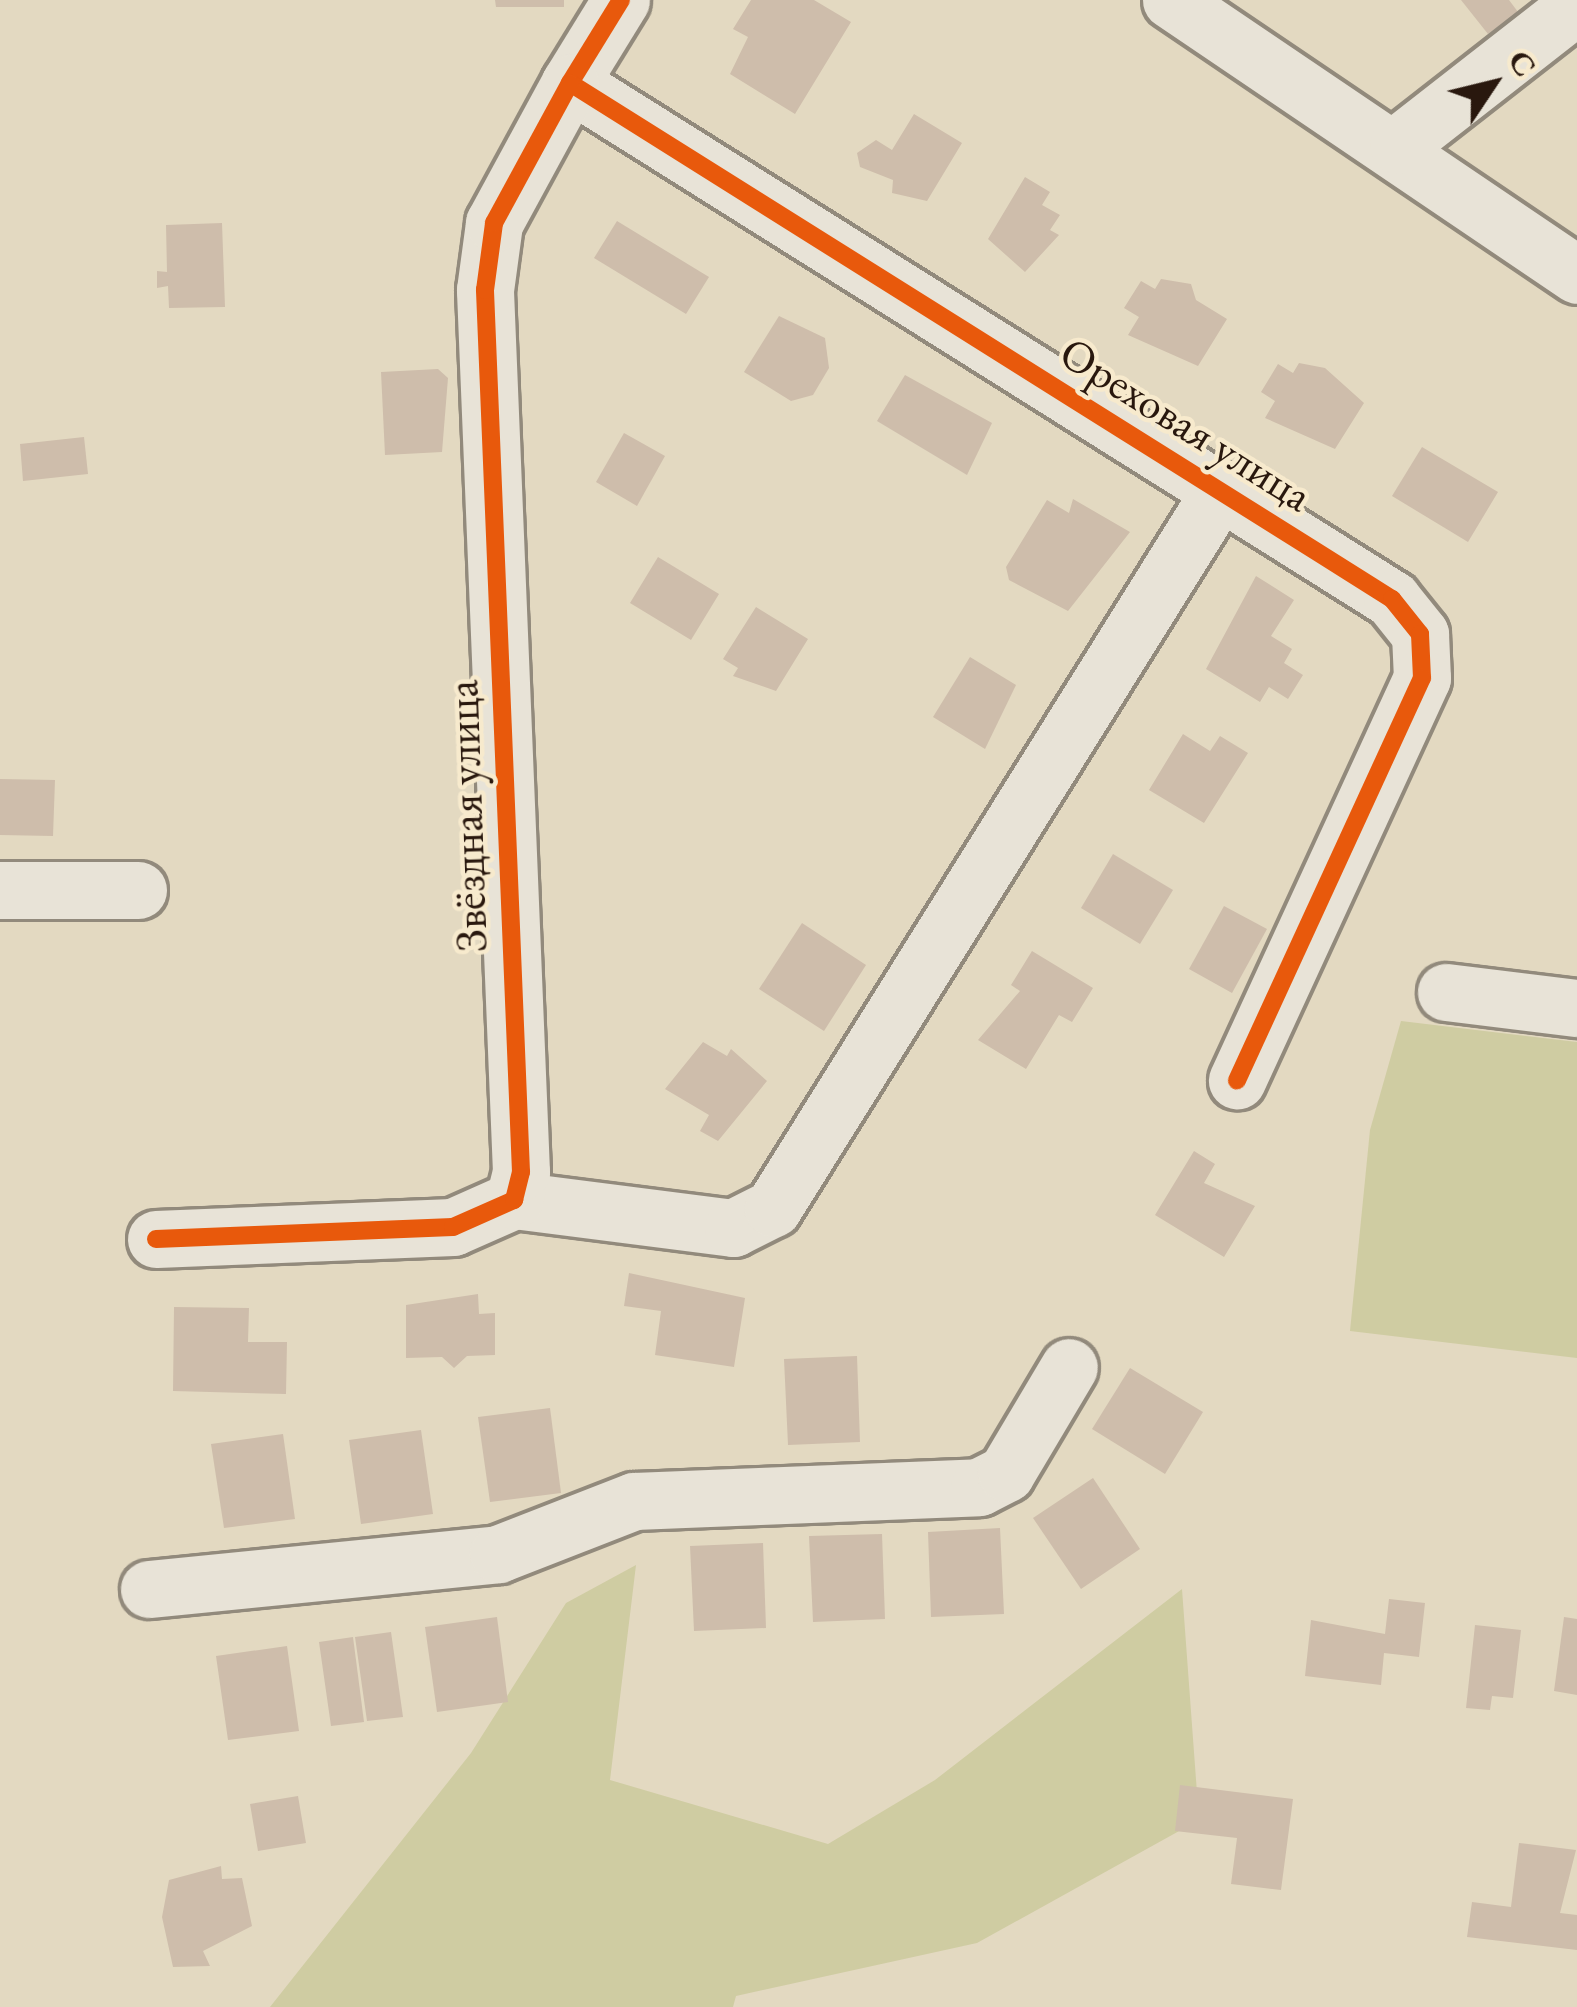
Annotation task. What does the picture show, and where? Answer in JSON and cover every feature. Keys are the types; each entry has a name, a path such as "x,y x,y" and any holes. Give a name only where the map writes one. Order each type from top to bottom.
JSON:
{"street":[{"path":"570,83 621,0"},
{"path":"1172,0 1398,145 1577,275"},
{"path":"1398,145 1577,5"},
{"name":"Ореховая улица","path":"570,83 1392,599 1420,634 1422,678 1237,1082"},
{"name":"Звёздная улица","path":"514,1201 520,1172 485,290 494,223 570,83"},
{"path":"156,1239 453,1227 514,1201 734,1228 773,1208 1220,491"},
{"path":"0,890 138,890"},
{"path":"1446,992 1577,1008"},
{"path":"149,1589 499,1554 634,1501 979,1487 1006,1473 1069,1367"}],"shaded area":[{"path":"1401,1021 1577,1042 1577,1358 1350,1331 1370,1130"},
{"path":"636,1565 610,1780 828,1844 935,1780 1182,1589 1199,1820 977,1943 736,1996 733,2007 270,2007 471,1753 566,1603"}],"building":[{"path":"495,0 564,0 564,7 496,7"},
{"path":"751,0 814,0 851,22 795,114 730,74 748,37 733,29"},
{"path":"1461,0 1509,0 1518,12 1488,34"},
{"path":"914,114 962,143 927,201 892,193 893,180 860,167 857,153 876,140 892,150"},
{"path":"1025,177 1050,192 1042,205 1060,215 1050,230 1059,235 1025,272 988,239"},
{"path":"617,221 709,277 686,314 594,258"},
{"path":"222,223 225,307 169,308 168,286 157,288 157,271 167,272 166,225"},
{"path":"1161,279 1191,284 1196,300 1227,319 1198,366 1128,335 1139,317 1124,308 1141,281 1155,289"},
{"path":"779,316 825,338 829,368 813,395 791,401 744,372"},
{"path":"1299,363 1325,368 1364,403 1335,449 1265,418 1275,401 1261,392 1278,364 1293,373"},
{"path":"438,369 448,378 442,452 385,455 381,372"},
{"path":"905,375 992,423 967,475 877,421"},
{"path":"624,433 665,456 637,506 596,482"},
{"path":"84,437 88,474 23,481 20,444"},
{"path":"1422,447 1498,492 1468,542 1392,496"},
{"path":"1073,499 1130,532 1068,611 1009,580 1006,567 1047,500 1069,513"},
{"path":"658,557 719,594 691,640 630,603"},
{"path":"1256,576 1294,600 1271,636 1292,649 1284,663 1303,675 1288,699 1269,687 1260,702 1206,669"},
{"path":"756,607 808,639 776,691 733,676 738,668 723,659"},
{"path":"970,657 1016,685 985,749 933,717"},
{"path":"1183,734 1210,751 1220,736 1248,753 1204,823 1149,790"},
{"path":"0,779 55,780 53,836 0,835"},
{"path":"1113,854 1173,890 1140,944 1081,908"},
{"path":"1224,906 1267,929 1232,993 1189,969"},
{"path":"802,923 866,965 824,1031 759,989"},
{"path":"1032,951 1093,988 1072,1022 1059,1015 1026,1069 978,1040 1020,991 1011,985"},
{"path":"703,1042 727,1056 731,1049 767,1081 718,1141 700,1131 709,1115 665,1089"},
{"path":"1194,1151 1215,1164 1204,1183 1255,1206 1224,1257 1155,1215"},
{"path":"629,1273 745,1298 734,1367 655,1355 661,1311 624,1306"},
{"path":"478,1294 479,1314 495,1313 495,1355 467,1356 454,1368 442,1357 406,1358 406,1305"},
{"path":"174,1307 249,1308 248,1342 287,1342 286,1394 173,1391"},
{"path":"857,1356 860,1442 788,1445 784,1359"},
{"path":"1130,1368 1203,1412 1165,1474 1092,1429"},
{"path":"550,1408 561,1493 490,1502 478,1417"},
{"path":"421,1430 433,1514 361,1524 349,1440"},
{"path":"283,1434 295,1519 224,1528 211,1444"},
{"path":"1093,1478 1140,1549 1081,1589 1033,1518"},
{"path":"1000,1528 1004,1614 931,1617 928,1532"},
{"path":"882,1534 885,1619 813,1622 809,1536"},
{"path":"763,1543 766,1628 694,1631 690,1546"},
{"path":"1389,1599 1425,1603 1419,1657 1384,1653 1381,1685 1305,1676 1311,1620 1385,1634"},
{"path":"497,1617 508,1702 437,1712 425,1627"},
{"path":"1564,1617 1577,1619 1577,1695 1554,1691"},
{"path":"1475,1625 1521,1630 1513,1698 1492,1696 1490,1710 1466,1708"},
{"path":"391,1632 403,1717 367,1721 355,1637"},
{"path":"353,1637 364,1722 331,1726 319,1642"},
{"path":"287,1646 299,1731 228,1740 216,1656"},
{"path":"1180,1785 1293,1799 1281,1890 1231,1884 1237,1838 1175,1831"},
{"path":"298,1796 306,1843 258,1851 250,1804"},
{"path":"1519,1843 1576,1850 1560,1913 1577,1915 1577,1950 1467,1937 1472,1902 1511,1907"},
{"path":"221,1866 222,1879 242,1878 252,1926 203,1951 210,1966 173,1967 162,1917 169,1880"}],"cycle path":[{"path":"621,0 570,83 1392,599 1420,634 1422,678 1237,1081"},
{"path":"156,1239 453,1227 514,1200 521,1172 485,290 494,223 570,83"}]}
